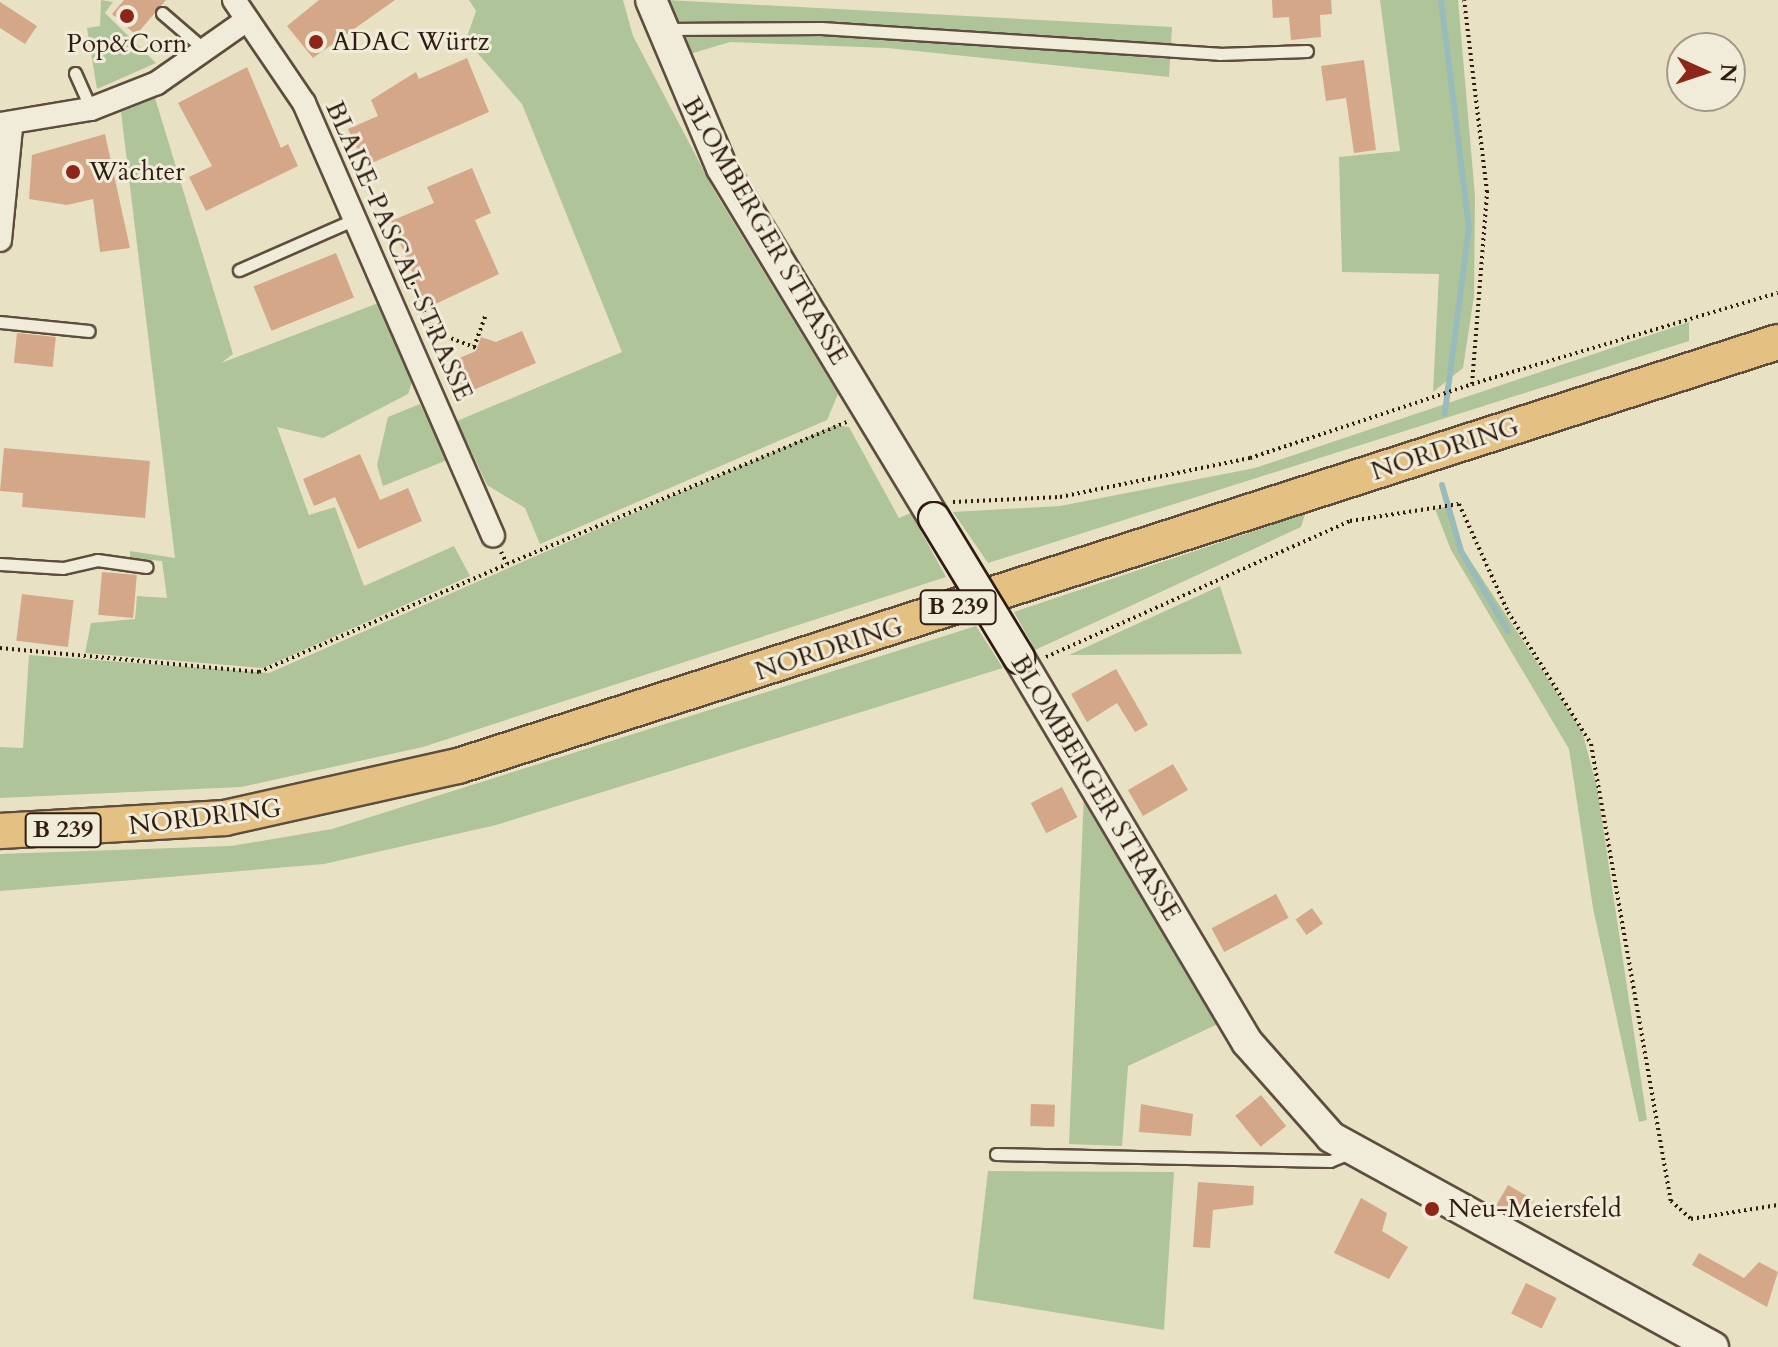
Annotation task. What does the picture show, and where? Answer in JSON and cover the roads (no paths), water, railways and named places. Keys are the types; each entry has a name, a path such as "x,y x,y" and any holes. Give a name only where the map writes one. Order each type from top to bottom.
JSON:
{"main road":[{"name":"BLOMBERGER STRASSE","path":"651,0 660,29 722,168 1247,1042 1309,1115 1352,1152 1713,1347"},
{"name":"NORDRING","path":"0,831 225,818 458,766 1778,342"}],"street":[{"name":"BLAISE-PASCAL-STRASSE","path":"234,0 304,103 493,535"},
{"path":"0,240 6,126 91,109 157,83 247,20"}],"lane":[{"path":"162,13 205,50"},
{"path":"660,29 821,28 1219,54 1307,51"},
{"path":"75,73 91,109"},
{"path":"239,270 355,219"},
{"path":"0,322 89,331"},
{"path":"0,564 63,568 97,560 147,567"},
{"path":"996,1154 1330,1161 1352,1152"}],"waterway":[{"path":"1441,0 1469,227 1445,413"},
{"path":"1442,485 1461,551 1508,631"}],"place":[{"name":"Pop&Corn","path":"127,16"},
{"name":"ADAC Würtz","path":"316,42"},
{"name":"Wächter","path":"73,172"},
{"name":"Neu-Meiersfeld","path":"1432,1209"}]}
